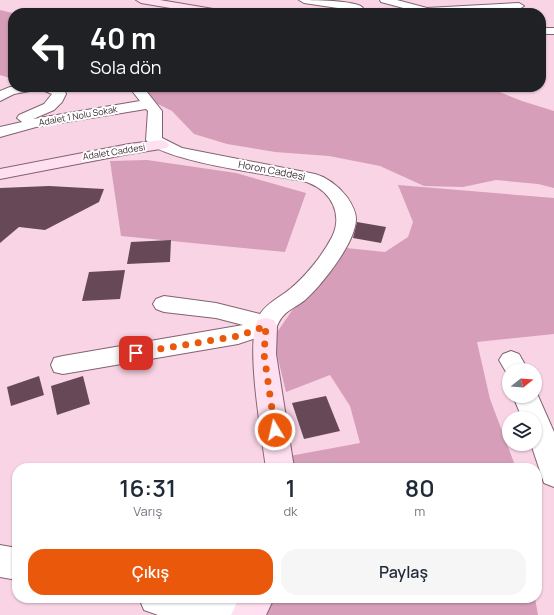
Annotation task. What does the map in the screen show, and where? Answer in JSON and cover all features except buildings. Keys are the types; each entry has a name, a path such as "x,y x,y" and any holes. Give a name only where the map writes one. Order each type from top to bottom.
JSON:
{"street":[{"path":"141,0 189,8"},
{"path":"304,0 358,8 374,2"},
{"path":"385,0 415,8"},
{"path":"489,8 519,6"},
{"name":"Adalet 1 Nolu Sokak","path":"3,131 26,117 41,112 58,99 58,92"},
{"name":"Adalet Caddesi","path":"140,92 155,111 154,140 161,146"},
{"name":"Adalet 1 Nolu Sokak","path":"3,131 150,104"},
{"name":"Adalet Caddesi","path":"0,174 129,149 161,146"},
{"name":"Horon Caddesi","path":"161,146 178,152 315,179 330,188 343,205 347,218 342,239 319,270 298,293 273,312 266,326 264,354 279,463"},
{"path":"164,304 227,312 245,316 266,326"},
{"path":"63,365 238,336 266,326"},
{"path":"529,403 539,427 554,474"},
{"path":"0,561 12,563"},
{"path":"177,603 214,612 251,608"}],"shaded area":[{"path":"0,10 8,12 8,77 0,75"},
{"path":"133,92 500,92 554,111 554,188 538,184 496,180 463,187 424,186 380,166 329,156 275,152 227,144 194,134 172,111"},
{"path":"147,160 236,173 306,193 285,252 121,236 110,161"},
{"path":"398,185 554,198 554,334 477,342 490,399 502,431 502,451 510,451 514,463 293,463 290,456 360,443 350,406 330,375 286,392 273,338 336,247 385,252 408,237 413,222"},
{"path":"266,603 536,603 538,615 265,615"}],"route":[{"path":"136,353 238,336 266,326 264,354 275,430"}]}
